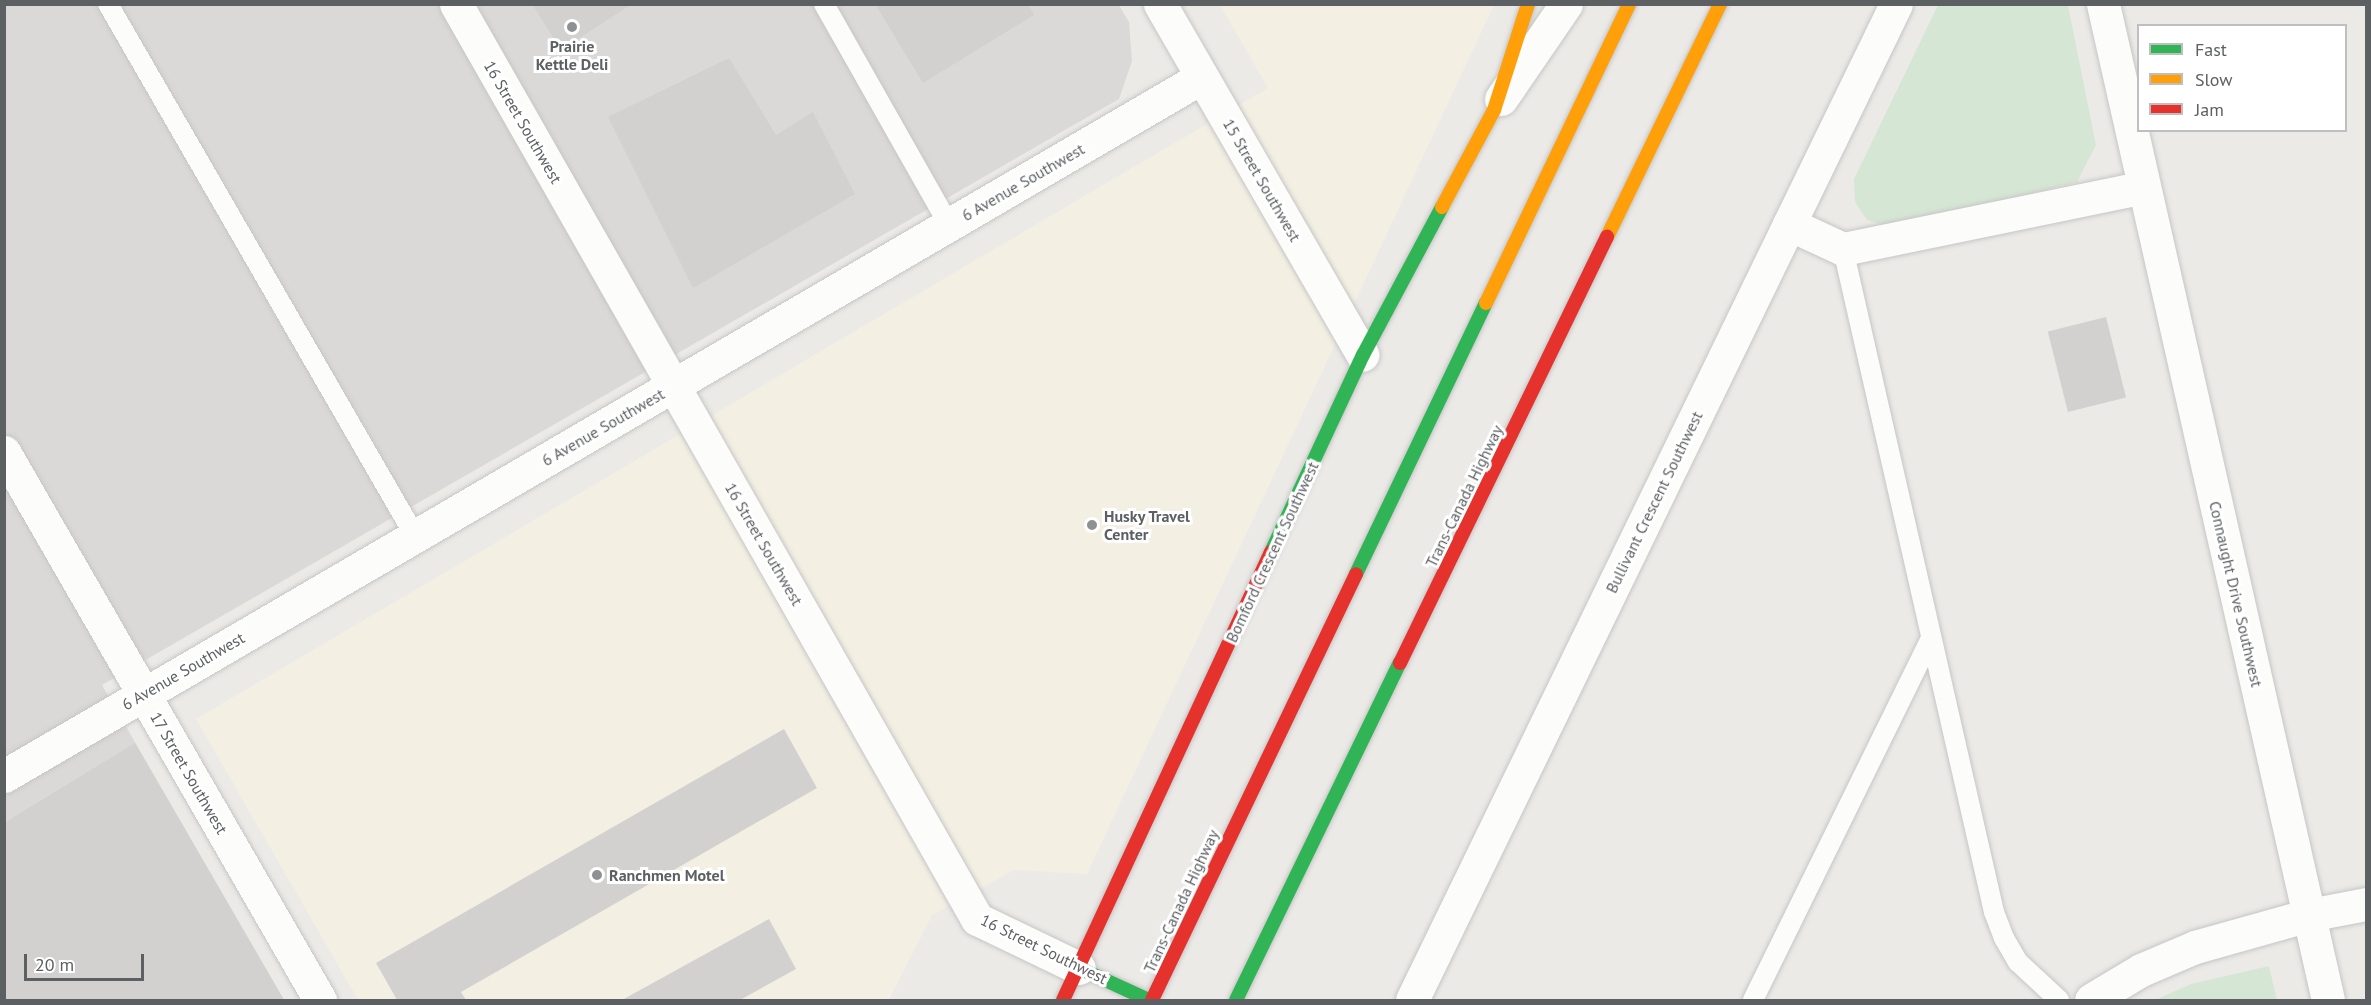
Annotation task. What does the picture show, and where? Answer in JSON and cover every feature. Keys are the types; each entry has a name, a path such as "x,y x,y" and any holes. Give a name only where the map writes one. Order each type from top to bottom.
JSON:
{"main road":[{"name":"Bomford Crescent Southwest","path":"1063,1000 1363,355 1494,110 1528,4"},
{"name":"Trans-Canada Highway","path":"1150,1000 1629,4"},
{"name":"Trans-Canada Highway","path":"1236,1000 1720,4"},
{"path":"1633,183 1735,4"},
{"name":"16 Street Southwest","path":"1079,968 1150,1000"}],"street":[{"name":"16 Street Southwest","path":"456,4 977,919 1079,968"},
{"name":"15 Street Southwest","path":"1160,4 1363,355"},
{"name":"Bomford Crescent Southwest","path":"1494,110 1566,4"},
{"name":"Bullivant Crescent Southwest","path":"1412,1000 1896,4"},
{"name":"Connaught Drive Southwest","path":"2103,4 2328,1000"},
{"name":"6 Avenue Southwest","path":"4,776 1202,77"},
{"path":"1789,224 1843,249 2144,187"},
{"name":"17 Street Southwest","path":"4,452 320,1000"},
{"path":"2091,1000 2141,970 2195,947 2310,915 2367,904"}],"lane":[{"path":"108,4 415,536"},
{"path":"824,4 949,225"},
{"path":"1843,249 1930,640 1994,912 2004,938 2018,962 2059,1000"},
{"path":"1753,1000 1930,640"}],"shaded area":[{"path":"5,5 1119,5 1129,22 1132,61 1119,99 102,685 284,1000 5,1000"},
{"path":"1220,5 1494,5 1087,874 1014,870 932,915 889,1000 358,1000 196,719 1268,88"}],"green space":[{"path":"1938,5 2068,5 2096,145 2077,182 1893,228 1867,220 1855,202 1854,179"},
{"path":"2269,966 2277,1000 2155,1000 2191,984"}],"building":[{"name":"Prairie Kettle Deli","path":"532,4 632,4 561,50"},
{"path":"875,4 1028,4 1034,15 923,83"},
{"path":"729,58 776,135 813,112 855,194 693,288 608,117"},
{"path":"2106,317 2126,398 2068,412 2048,332"},
{"name":"Ranchmen Motel","path":"784,729 817,788 461,992 466,1000 397,1000 376,963"},
{"path":"135,743 284,1000 4,1000 4,823"},
{"path":"769,919 796,969 740,1000 622,1000"}],"traffic: fast":[{"path":"1271,552 1363,355 1442,207"},
{"path":"1356,574 1486,303"},
{"path":"1236,1000 1400,663"},
{"path":"1079,968 1149,1000"}],"traffic: slow":[{"path":"1442,207 1494,110 1528,4"},
{"path":"1486,303 1629,4"},
{"path":"1607,237 1720,4"}],"traffic: jam":[{"path":"1400,663 1607,237"},
{"path":"1063,1000 1271,552"},
{"path":"1152,1000 1356,574"}],"place":[{"name":"Prairie Kettle Deli","path":"572,27"},
{"name":"Husky Travel Center","path":"1092,525"},
{"name":"Ranchmen Motel","path":"597,875"}]}
